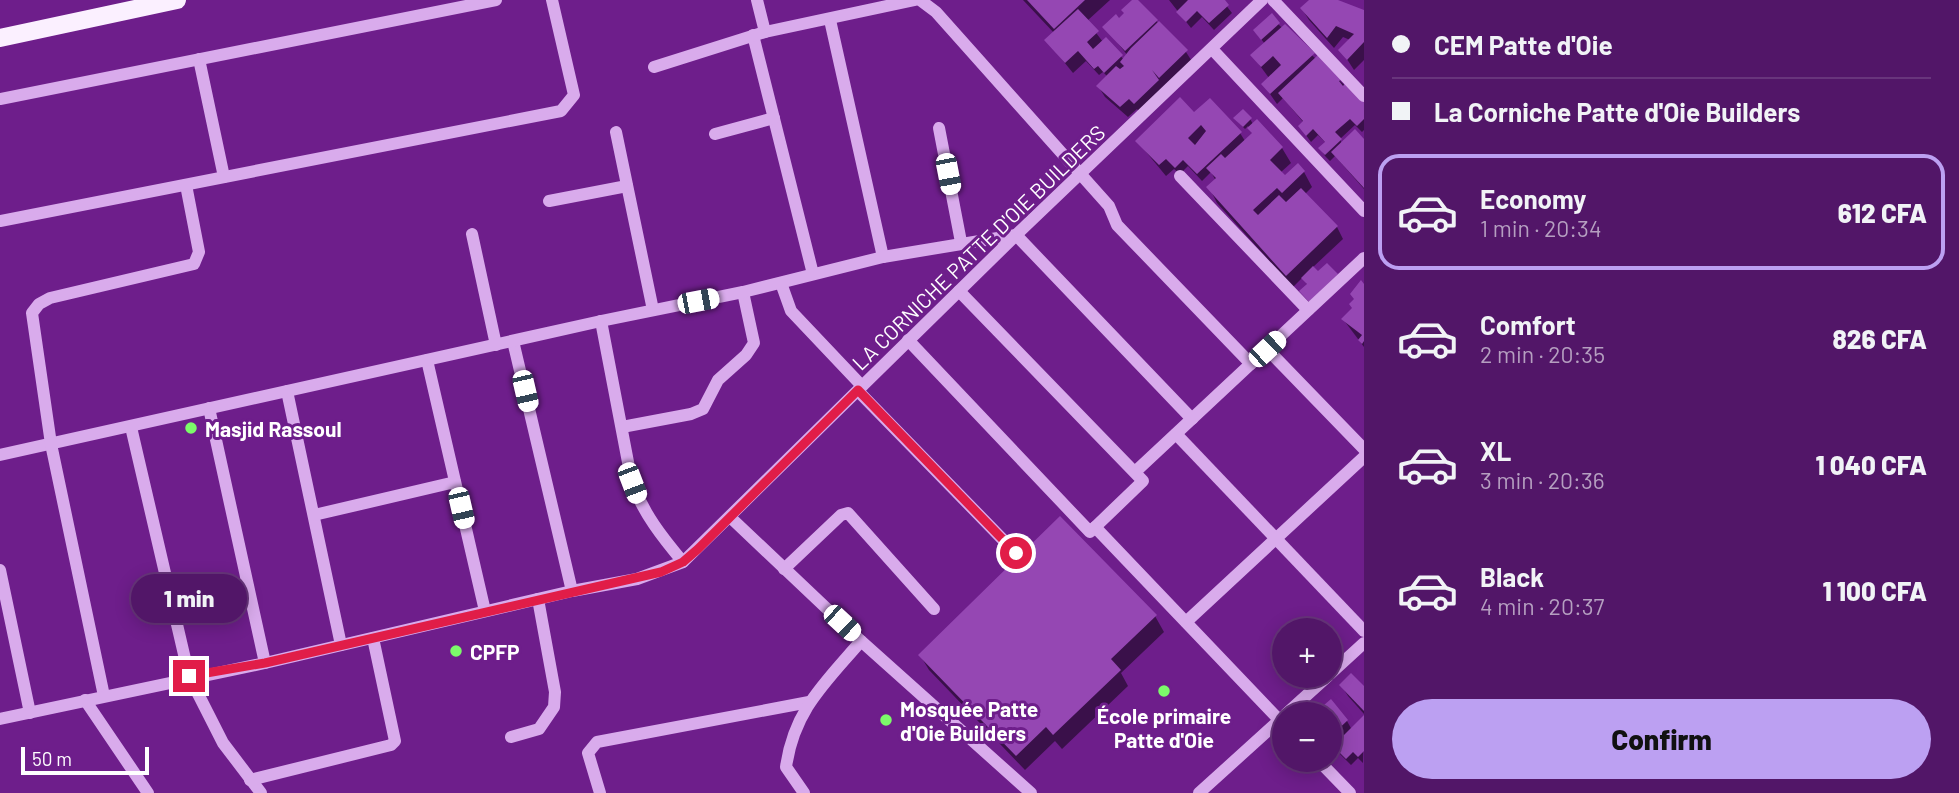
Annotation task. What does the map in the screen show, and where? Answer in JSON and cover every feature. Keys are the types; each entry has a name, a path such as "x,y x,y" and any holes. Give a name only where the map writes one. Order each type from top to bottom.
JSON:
{"main road":[{"path":"0,38 177,0"}],"street":[{"path":"0,99 496,0"},
{"path":"0,221 561,111 574,95 552,0"},
{"path":"757,0 759,34 774,118 813,274"},
{"path":"654,68 759,34 917,0 936,12 1109,206 1117,225 1251,364"},
{"name":"LA CORNICHE PATTE D'OIE BUILDERS","path":"0,719 189,676 265,663 538,598 637,579 683,562 1016,234 1262,0"},
{"path":"1273,0 1364,96"},
{"path":"830,20 883,257"},
{"path":"1212,49 1364,211"},
{"path":"199,60 224,177"},
{"path":"715,134 774,118"},
{"path":"939,128 961,242"},
{"path":"616,132 653,310"},
{"path":"1180,176 1308,310"},
{"path":"104,696 51,444 32,313 39,304 50,298 194,264 199,252 186,185"},
{"path":"549,201 627,186"},
{"path":"472,234 496,345"},
{"path":"0,455 601,321 743,292 883,257 1016,234 1192,419"},
{"path":"1135,472 1308,310 1362,264"},
{"path":"781,283 791,311 1016,553"},
{"path":"908,340 1090,532 1143,481 959,291"},
{"path":"622,427 691,414 703,409 718,380 746,355 754,343 743,292"},
{"path":"601,321 632,483 640,505 658,533 683,562"},
{"path":"513,341 572,591"},
{"path":"1267,349 1364,449"},
{"path":"427,360 485,611"},
{"path":"287,391 341,645"},
{"path":"209,408 265,663"},
{"path":"131,427 189,676 207,718 261,793"},
{"path":"1176,434 1364,631"},
{"path":"1186,622 1364,457"},
{"path":"314,515 455,482"},
{"path":"784,569 841,515 848,513 934,609"},
{"path":"730,517 861,641 1031,793"},
{"path":"1095,527 1272,707"},
{"path":"0,570 30,712"},
{"path":"511,737 539,729 554,707 555,692 538,598"},
{"path":"250,780 391,745 395,741 373,638"},
{"path":"788,793 802,788 786,767 790,739 809,702 861,641"},
{"path":"1342,663 1364,643"},
{"path":"1301,702 1316,688"},
{"path":"85,700 148,793"},
{"path":"600,793 589,752 597,742 809,702"},
{"path":"1201,792 1272,730"},
{"path":"1330,772 1350,793"}],"building":[{"path":"1027,0 1085,0 1054,29"},
{"path":"1132,0 1138,0 1158,20 1125,51 1102,27 1116,14 1119,18 1124,13 1121,10"},
{"path":"1188,0 1225,0 1229,5 1209,23 1197,11 1186,22 1176,12"},
{"path":"1309,0 1338,0 1364,10 1364,42 1347,60 1338,50 1354,34 1336,26 1327,38 1300,8"},
{"path":"1078,9 1099,31 1087,42 1093,49 1106,37 1123,55 1104,73 1098,66 1094,69 1078,51 1065,63 1044,40"},
{"path":"1272,13 1280,23 1261,40 1253,30"},
{"path":"1159,21 1188,50 1159,78 1152,70 1159,80 1134,104 1129,99 1120,107 1096,86 1116,66 1120,69 1124,66 1120,62"},
{"path":"1285,24 1315,53 1270,94 1261,84 1281,65 1273,56 1261,67 1250,55"},
{"path":"1318,55 1342,79 1339,81 1343,86 1346,82 1364,101 1364,119 1357,126 1350,119 1335,132 1342,139 1325,155 1318,148 1325,142 1313,129 1306,136 1298,126 1303,121 1278,93"},
{"path":"1180,97 1194,112 1210,98 1242,132 1197,174 1183,160 1175,168 1166,159 1159,165 1135,141","holes":["1201,125 1206,131 1195,145 1188,138"]},
{"path":"1243,109 1252,118 1243,127 1233,118"},
{"path":"1257,119 1283,147 1270,160 1285,175 1298,163 1305,171 1282,193 1277,188 1253,210 1258,215 1279,195 1286,202 1301,188 1338,226 1286,276 1206,187 1216,178 1206,168 1221,154 1225,158 1252,133 1247,128"},
{"path":"1355,129 1364,139 1364,188 1331,152"},
{"path":"1327,263 1338,274 1309,302 1299,291 1307,284 1301,278 1313,266 1318,271"},
{"path":"1361,280 1364,284 1362,344 1358,340 1362,335 1341,319 1352,308 1349,304 1354,299 1350,294"},
{"path":"1060,516 1157,615 1111,659 1121,670 1053,735 1046,727 1016,756 918,655"},
{"path":"1351,673 1364,686 1364,711 1342,688 1342,682"},
{"path":"1342,713 1348,720 1342,726"},
{"path":"1364,715 1364,751 1358,757 1353,752 1346,759 1342,755 1342,737"}],"place":[{"name":"Masjid Rassoul","path":"191,428"},
{"name":"CPFP","path":"456,651"},
{"name":"École primaire Patte d'Oie","path":"1164,691"},
{"name":"Mosquée Patte d'Oie Builders","path":"886,720"}],"route":[{"path":"189,676 265,663 661,572 683,562 698,549 858,390 1016,553"}]}
